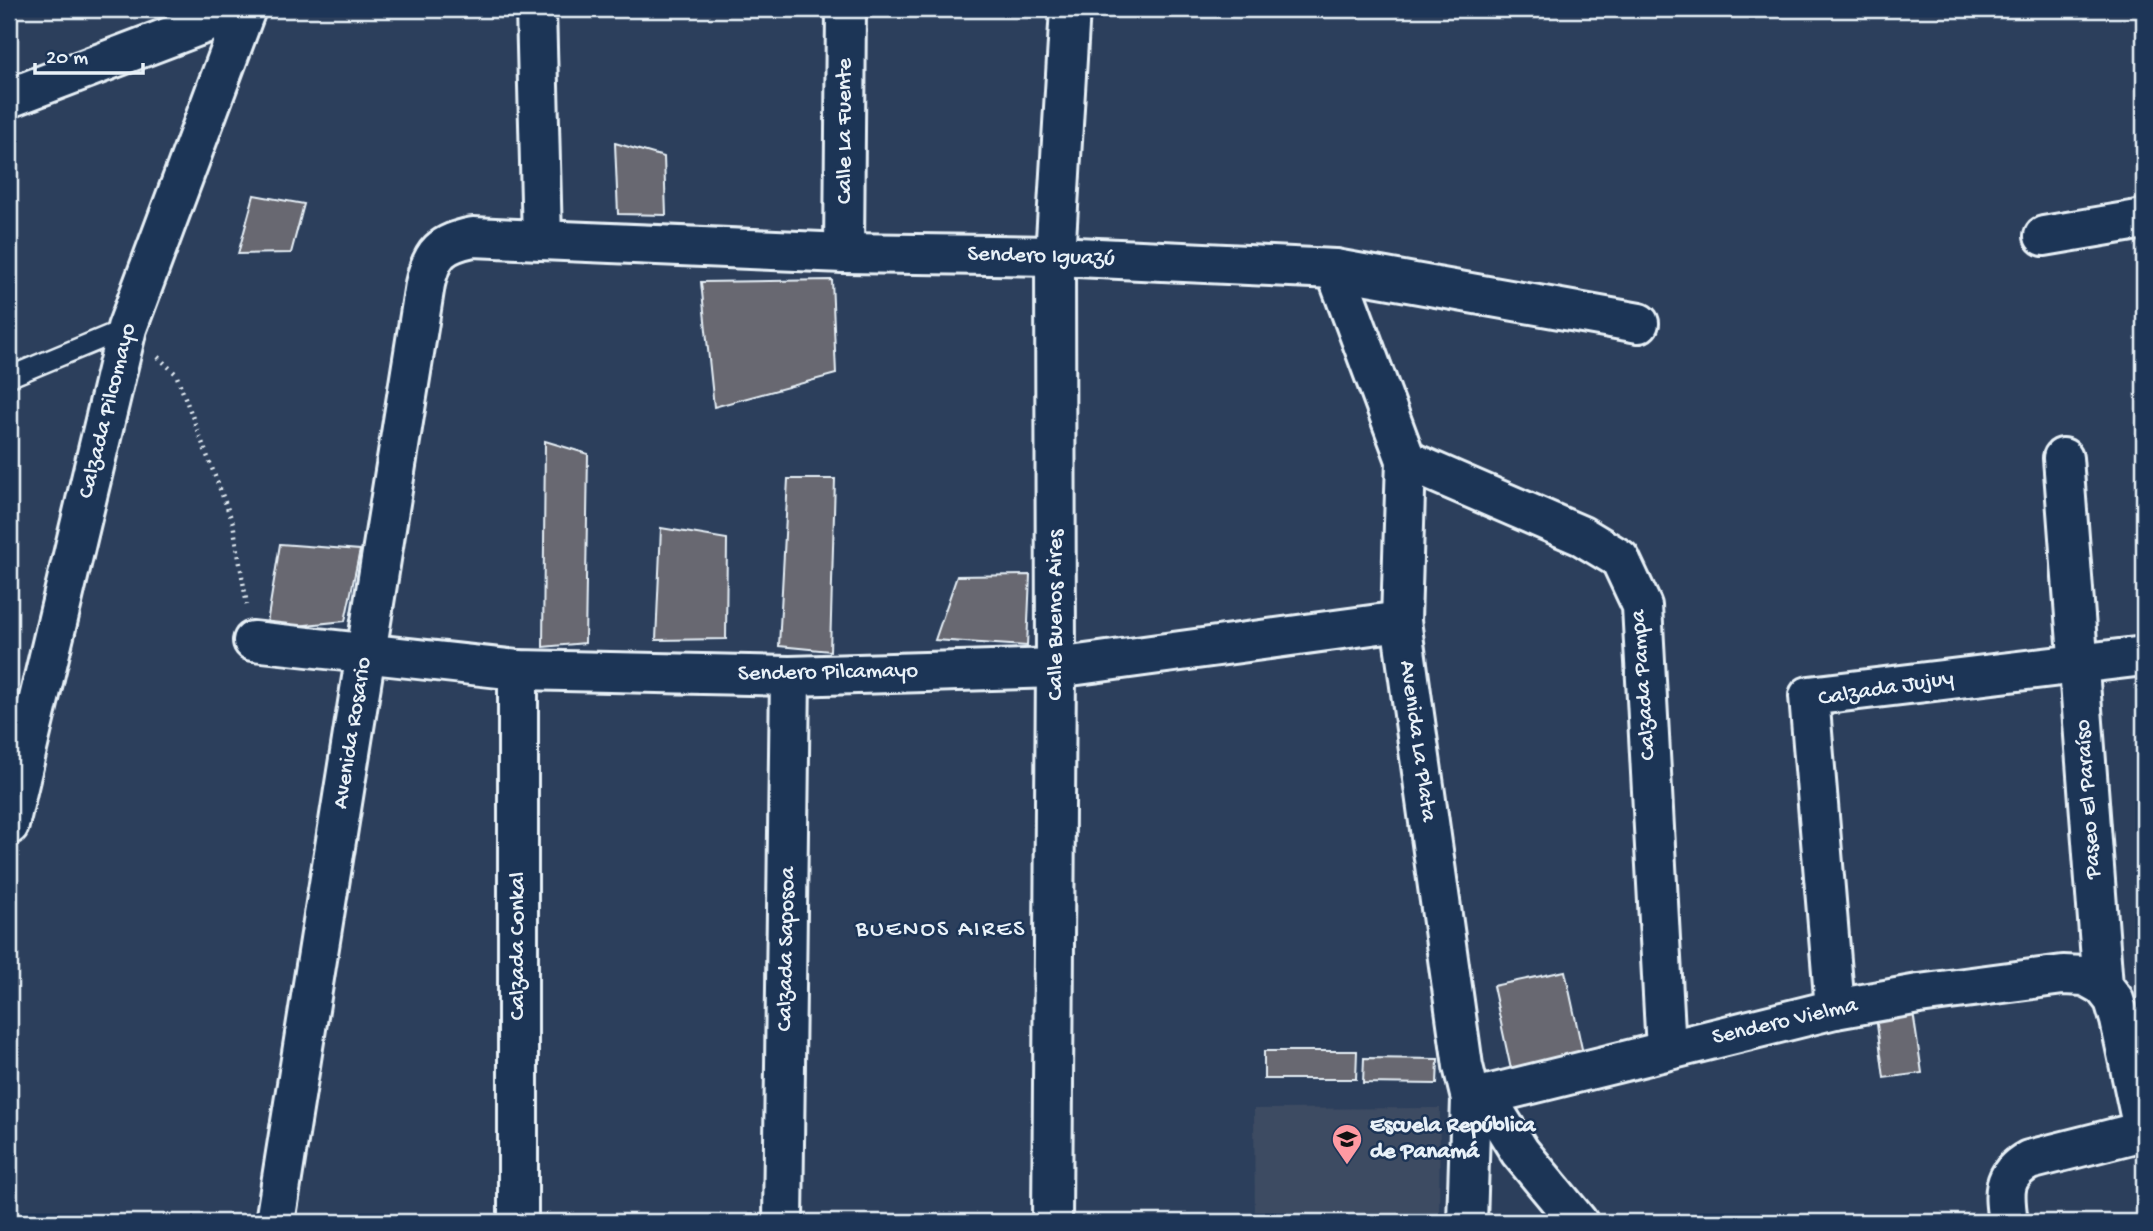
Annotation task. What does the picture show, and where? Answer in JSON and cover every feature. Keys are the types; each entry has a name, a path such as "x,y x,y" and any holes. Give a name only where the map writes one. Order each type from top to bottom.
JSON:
{"street":[{"path":"9,98 244,9"},
{"name":"Calzada Pilcomayo","path":"9,825 20,729 127,328 244,9"},
{"path":"536,9 542,239"},
{"name":"Calle La Fuente","path":"844,253 846,9"},
{"name":"Calle Buenos Aires","path":"1052,1222 1056,668 1055,256 1070,9"},
{"path":"2044,236 2144,219"},
{"name":"Sendero Iguazú","path":"441,248 456,240 473,237 844,253 1055,256 1335,270 1639,323"},
{"name":"Avenida Rosario","path":"275,1222 425,284 430,263 441,248"},
{"name":"Avenida La Plata","path":"1335,270 1406,460 1401,621 1463,1066 1478,1098 1467,1222"},
{"name":"Paseo El Paraíso","path":"2063,458 2103,986 2114,1000 2120,1020 2144,1133"},
{"name":"Calzada Pampa","path":"1406,460 1582,536 1620,559 1642,606 1666,1050"},
{"name":"Sendero Pilcamayo","path":"253,640 518,670 790,676 1056,668 1401,621"},
{"name":"Calzada Jujuy","path":"1835,1009 1809,696 2144,656"},
{"name":"Calzada Conkal","path":"518,670 518,1222"},
{"name":"Calzada Saposoa","path":"783,1222 790,676"},
{"name":"Sendero Vielma","path":"1478,1098 1835,1009 1919,994 2063,975 2085,976 2103,986"},
{"path":"1478,1098 1578,1222"},
{"path":"2008,1222 2005,1188 2010,1175 2018,1166 2029,1160 2144,1133"}],"lane":[{"path":"9,377 127,328"}],"path":[{"path":"127,328 176,374 233,523 253,640"}],"shaded area":[{"name":"Escuela República de Panamá","path":"1440,1108 1439,1222 1255,1222 1254,1109"}],"building":[{"path":"615,143 664,157 666,215 618,214"},
{"path":"254,195 304,204 291,253 238,254"},
{"path":"832,280 836,374 714,407 701,282"},
{"path":"545,441 588,454 585,643 543,647"},
{"path":"788,479 835,479 830,651 779,646"},
{"path":"661,528 727,539 726,639 656,640"},
{"path":"280,544 360,550 345,621 266,629"},
{"path":"1030,575 1027,646 935,640 957,576"},
{"path":"1565,971 1584,1058 1512,1074 1493,986"},
{"path":"1912,1005 1922,1073 1884,1078 1875,1009"},
{"path":"1264,1051 1357,1051 1356,1079 1264,1079"},
{"path":"1364,1058 1438,1059 1437,1084 1363,1083"}],"place":[{"name":"Escuela República de Panamá","path":"1347,1166"}],"district":[{"name":"BUENOS AIRES","path":"941,930"}]}
